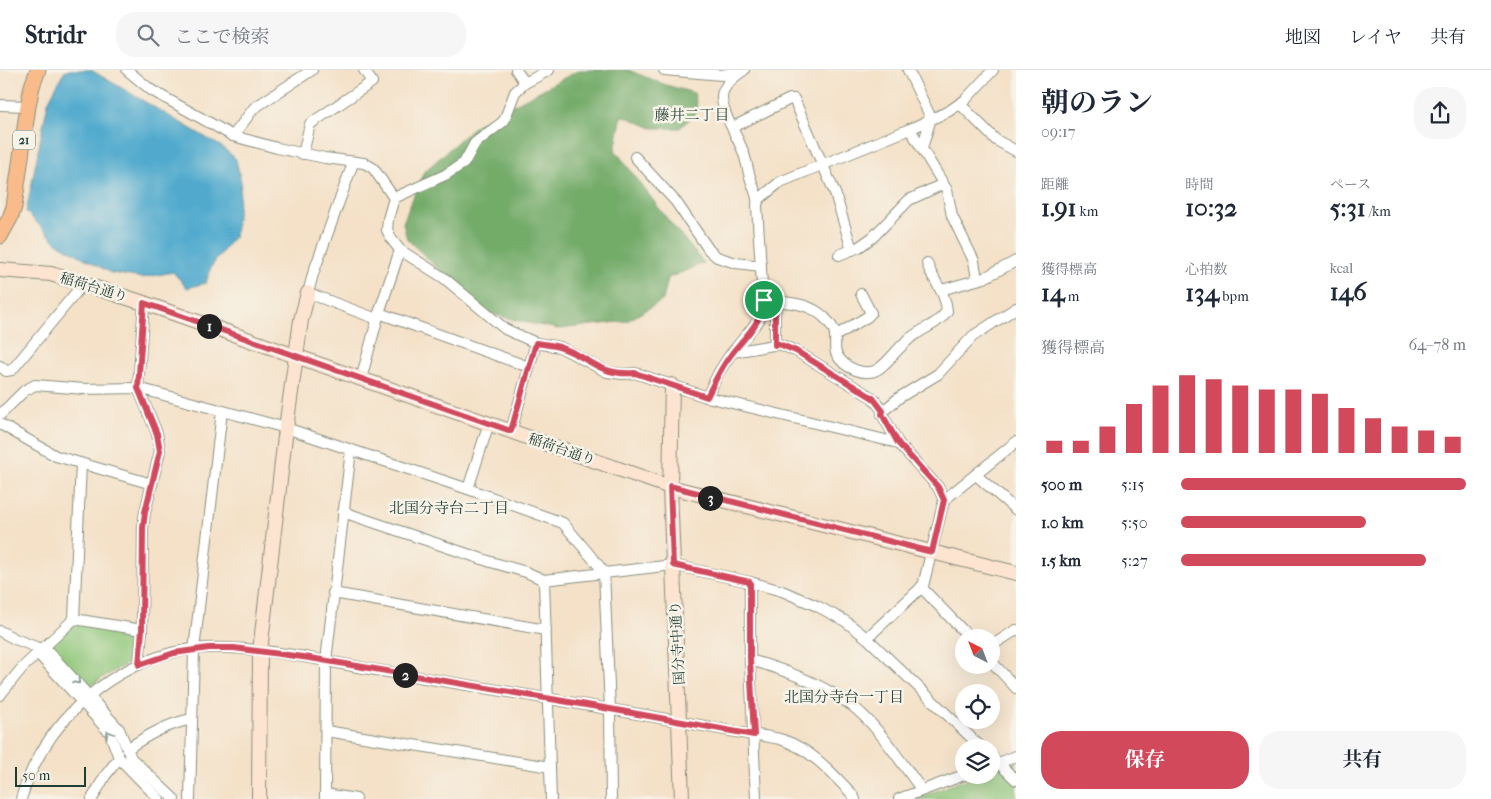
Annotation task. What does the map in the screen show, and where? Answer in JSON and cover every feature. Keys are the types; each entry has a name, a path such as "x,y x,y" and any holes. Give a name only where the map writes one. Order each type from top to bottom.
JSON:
{"main road":[{"name":"21","path":"0,236 14,207 28,106 38,70"}],"street":[{"path":"127,70 151,90 234,136 303,154 353,163 364,163 373,168 394,198"},
{"path":"234,136 254,108 312,70"},
{"path":"303,154 310,124 372,82 364,70"},
{"path":"516,70 525,82"},
{"path":"549,70 525,82 515,92 504,121 475,143 464,162 445,175 394,198 387,230 400,250 444,278 505,329 536,343 560,347 608,372 635,373 707,397 898,443"},
{"path":"664,70 722,75 743,70"},
{"path":"707,397 719,372 759,320 764,300 758,200 744,153 724,106 722,96 728,83 743,70"},
{"path":"908,70 931,118 922,148"},
{"path":"758,200 780,182 949,111 960,104 993,70"},
{"path":"733,128 794,99 835,192 852,250"},
{"path":"960,104 996,140 1016,151"},
{"path":"0,105 28,106"},
{"path":"910,129 947,190 952,216 974,261 977,279"},
{"path":"635,157 676,202 717,257 736,263 761,266"},
{"path":"259,799 260,651 286,428 301,320 313,274 353,163"},
{"path":"839,255 859,248 873,237 909,200 943,184"},
{"path":"361,379 378,316 400,250"},
{"path":"941,290 992,274 1016,262"},
{"path":"764,300 799,305 818,312 835,332 836,351 843,360 858,372 874,372 908,339 943,316 947,310 947,304 929,271 927,263"},
{"name":"稲荷台通り","path":"0,270 51,274 144,303 670,486 1016,573"},
{"path":"0,366 6,371 12,370 83,284"},
{"path":"308,293 529,367"},
{"path":"835,336 871,313 861,294"},
{"path":"775,345 776,302"},
{"path":"139,665 142,630 143,528 160,451 157,434 138,388 144,303"},
{"path":"883,411 900,397 938,374 973,336 1016,308"},
{"path":"511,431 536,343"},
{"path":"733,352 779,344 796,351 873,398 883,411 882,414 898,443 938,487 944,500 932,552 921,588 867,638"},
{"path":"0,415 24,391 35,385 84,389 138,388 286,428 563,523 604,572 610,709 610,799"},
{"name":"国分寺中通り","path":"672,385 670,486 682,799"},
{"path":"190,799 194,650 222,411"},
{"path":"468,489 489,423"},
{"path":"0,424 56,456 152,484"},
{"path":"944,500 1016,442"},
{"path":"351,450 326,662 325,797 356,799"},
{"path":"0,695 22,668 74,619 81,464"},
{"path":"976,475 1016,510"},
{"path":"343,512 526,572 544,580 673,565 782,591 817,606 845,621 867,638 973,739"},
{"path":"544,580 551,799"},
{"path":"750,582 750,660 756,799"},
{"path":"921,588 961,629"},
{"path":"334,593 546,630"},
{"path":"74,619 142,630"},
{"path":"1000,640 1016,630"},
{"path":"0,631 14,639 41,649"},
{"path":"21,799 36,762 47,742 57,728 85,699 113,678 139,665 174,653 209,648 260,651 547,698 784,741 816,758 855,799"},
{"path":"41,649 42,658 119,729 131,758 165,797"},
{"path":"750,660 784,669 819,685 852,706 878,732 922,790"},
{"path":"1000,671 1016,688"},
{"path":"85,699 110,733 119,758 165,797"},
{"path":"127,749 157,730 177,722 192,719"},
{"path":"326,731 550,767"},
{"path":"1000,760 1016,756"},
{"path":"92,799 105,776 119,758"},
{"path":"1000,767 1016,780"},
{"path":"899,799 955,778"}],"green space":[{"path":"579,70 628,70 666,85 694,93 698,111 680,128 652,128 622,115 615,150 668,220 704,263 668,278 663,300 627,321 559,329 484,312 407,239 403,223 423,173 476,125"},
{"path":"76,623 136,634 134,658 89,687 85,685 50,649 51,645"},
{"path":"1016,761 1016,799 915,799 955,784 1000,784 1000,767"}],"water":[{"path":"70,70 91,70 222,147 236,159 241,182 235,235 211,267 206,283 187,288 173,272 142,278 111,273 57,243 26,212 48,102 64,72"}],"district":[{"name":"藤井二丁目","path":"692,115"},
{"name":"北国分寺台二丁目","path":"449,508"},
{"name":"北国分寺台一丁目","path":"844,697"}],"route":[{"path":"764,300 776,302 775,345 779,344 796,351 873,398 883,411 882,414 898,443 938,487 944,500 932,552 698,495 670,486 673,565 750,582 750,660 754,735 310,658 234,648 209,648 174,653 139,665 142,630 143,528 160,451 157,434 138,388 144,303 511,431 536,343 560,347 608,372 635,373 707,397 730,355 759,320 764,300"}]}
